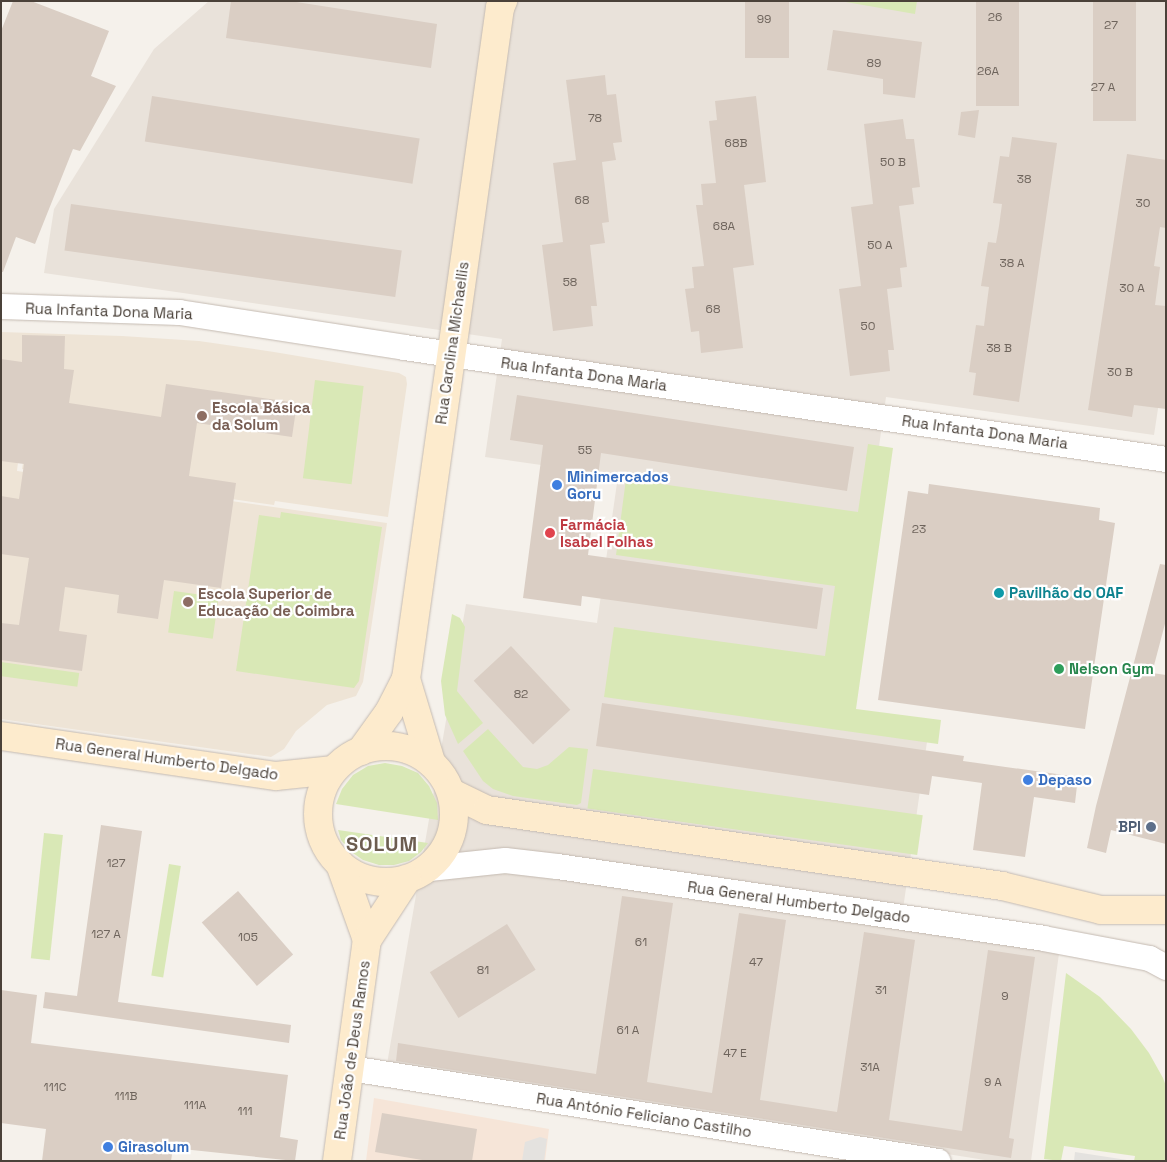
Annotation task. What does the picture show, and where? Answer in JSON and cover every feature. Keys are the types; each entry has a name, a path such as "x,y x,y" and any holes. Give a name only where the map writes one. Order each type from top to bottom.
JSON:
{"main road":[{"name":"Rua Carolina Michaellis","path":"361,751 389,712 406,679 501,3"},
{"name":"Rua Carolina Michaellis","path":"406,679 431,762"},
{"name":"Rua General Humberto Delgado","path":"1,736 276,776 334,770"},
{"path":"378,746 397,746 415,752 431,762 443,776 452,793 455,820 452,834 443,853 418,874 390,884 359,878 340,864 329,851 322,837 318,814 319,798 325,783 334,770 346,759 361,751 378,746"},
{"path":"452,793 487,810 984,883 1101,910 1166,910"},
{"name":"Rua João de Deus Ramos","path":"338,1161 367,940 340,864"},
{"name":"Rua João de Deus Ramos","path":"367,940 418,874"}],"street":[{"name":"Rua Infanta Dona Maria","path":"1,306 178,312 1166,459"},
{"name":"Rua General Humberto Delgado","path":"418,874 505,860 557,866 1043,938 1149,958 1166,967"},
{"name":"Rua António Feliciano Castilho","path":"350,1068 938,1161"}],"shaded area":[{"path":"209,1 1166,1 1166,356 1154,435 886,397 841,715 929,728 901,923 1060,946 1031,1161 991,1161 387,1064 466,604 597,623 618,476 485,457 502,339 44,273 54,209 154,49"},
{"name":"Escola Básica da Solum","path":"1,332 199,341 399,373 406,377 407,384 388,517 275,501 274,505 22,469 25,451 1,448"},
{"name":"Escola Superior de Educação de Coimbra","path":"1,450 19,453 17,471 387,523 363,682 356,696 327,705 296,731 284,749 271,757 1,719"},
{"path":"374,1098 549,1129 545,1161 366,1161"},
{"path":"540,1137 547,1139 544,1161 522,1161 525,1142"},
{"path":"1075,1152 1127,1160 1127,1161 1074,1161"}],"green space":[{"path":"840,1 917,1 915,14"},
{"path":"315,380 364,386 352,484 303,478"},
{"path":"868,444 893,448 856,709 941,720 938,744 604,697 614,627 825,656 835,586 616,555 626,479 858,512"},
{"path":"281,512 382,527 359,681 354,688 236,671 259,515 280,518"},
{"path":"174,591 219,597 213,639 168,633"},
{"path":"452,614 460,618 465,627 457,691 483,723 458,744 445,715 441,681"},
{"path":"1,662 79,673 77,687 1,676"},
{"path":"488,729 523,767 537,769 548,765 569,747 588,749 581,803 577,805 513,796 493,789 483,781 463,751"},
{"path":"385,763 402,766 418,773 429,786 437,803 438,820 336,804 342,789 353,775 368,766"},
{"path":"593,769 923,815 917,855 587,809"},
{"path":"338,830 428,843 421,852 409,861 394,865 379,865 363,860 350,851 341,840"},
{"path":"44,833 63,835 50,960 31,958"},
{"path":"169,864 181,866 163,977 151,976"},
{"path":"1066,973 1100,997 1131,1029 1149,1053 1163,1078 1166,1086 1166,1161 1134,1161 1135,1156 1064,1146 1061,1161 1044,1159"}],"building":[{"path":"13,1 31,1 109,31 91,76 116,86 80,151 73,149 35,244 16,237 3,272 1,272 1,31"},
{"path":"231,1 290,1 437,24 431,68 226,38"},
{"path":"745,1 789,1 789,58 745,58"},
{"path":"976,1 1019,1 1019,106 976,106"},
{"path":"1093,1 1136,1 1136,121 1093,121"},
{"path":"833,30 922,42 915,98 883,94 883,79 827,70"},
{"path":"605,75 607,95 616,94 622,142 613,143 616,160 602,162 609,222 602,223 605,243 590,245 597,306 591,306 593,326 553,331 542,245 563,242 553,163 576,160 566,80"},
{"path":"152,96 420,138 412,184 145,141"},
{"path":"756,96 766,182 744,185 754,265 733,268 743,348 701,353 699,331 691,332 685,289 694,288 692,267 704,266 696,205 703,205 701,184 716,183 709,121 717,120 715,101"},
{"path":"979,110 975,138 958,135 961,112"},
{"path":"903,119 906,139 914,139 920,187 912,188 914,204 899,206 907,267 900,268 902,287 887,289 894,350 888,350 890,371 850,376 839,289 861,286 851,207 873,204 864,124"},
{"path":"1012,137 1057,143 1019,402 973,395 976,373 969,372 976,325 984,326 989,287 981,286 988,242 996,243 999,226 1002,204 993,203 1000,156 1009,157"},
{"path":"1127,154 1166,160 1166,228 1160,227 1154,266 1160,267 1155,305 1166,306 1166,409 1134,405 1132,417 1088,410"},
{"path":"71,204 402,250 395,297 64,251"},
{"path":"22,335 65,336 64,369 74,370 69,403 161,417 166,384 297,403 292,437 197,423 189,476 236,483 221,588 164,580 158,619 117,613 119,595 65,587 59,631 87,635 82,671 1,660 1,623 19,625 29,558 1,554 1,496 19,499 24,464 1,461 1,359 22,362"},
{"path":"517,395 854,447 847,491 601,453 588,555 823,588 817,629 582,596 581,606 523,598 543,445 510,440"},
{"name":"Pavilhão do OAF","path":"929,484 1100,508 1099,520 1115,523 1085,729 878,700 908,491 928,494"},
{"path":"1160,564 1166,565 1166,620 1152,673 1166,675 1166,844 1111,830 1106,853 1087,848 1096,806"},
{"path":"511,646 570,710 533,744 474,681"},
{"path":"602,703 964,756 963,761 1078,777 1075,803 1034,797 1025,857 973,850 982,783 932,776 929,795 596,746"},
{"path":"101,825 142,831 118,1002 291,1025 289,1043 43,1008 45,992 77,996"},
{"path":"238,891 293,954 257,986 202,922"},
{"path":"622,896 673,903 647,1082 712,1093 739,913 786,920 760,1100 837,1112 864,932 915,940 889,1120 962,1131 988,950 1035,957 1009,1138 1014,1139 1011,1158 396,1061 398,1043 596,1074"},
{"path":"507,924 536,970 458,1018 430,972"},
{"path":"1,990 37,995 31,1043 288,1075 280,1137 298,1140 295,1161 173,1148 171,1161 42,1161 46,1129 1,1123"},
{"path":"382,1113 477,1129 472,1161 428,1161 375,1152"}],"place":[{"name":"Escola Básica da Solum","path":"202,416"},
{"name":"Minimercados Goru","path":"557,485"},
{"name":"Farmácia Isabel Folhas","path":"550,533"},
{"name":"Pavilhão do OAF","path":"999,593"},
{"name":"Escola Superior de Educação de Coimbra","path":"188,602"},
{"name":"Nelson Gym","path":"1059,669"},
{"name":"Depaso","path":"1028,780"},
{"name":"BPI","path":"1151,827"},
{"name":"Girasolum","path":"108,1147"}],"district":[{"name":"SOLUM","path":"382,844"}]}
